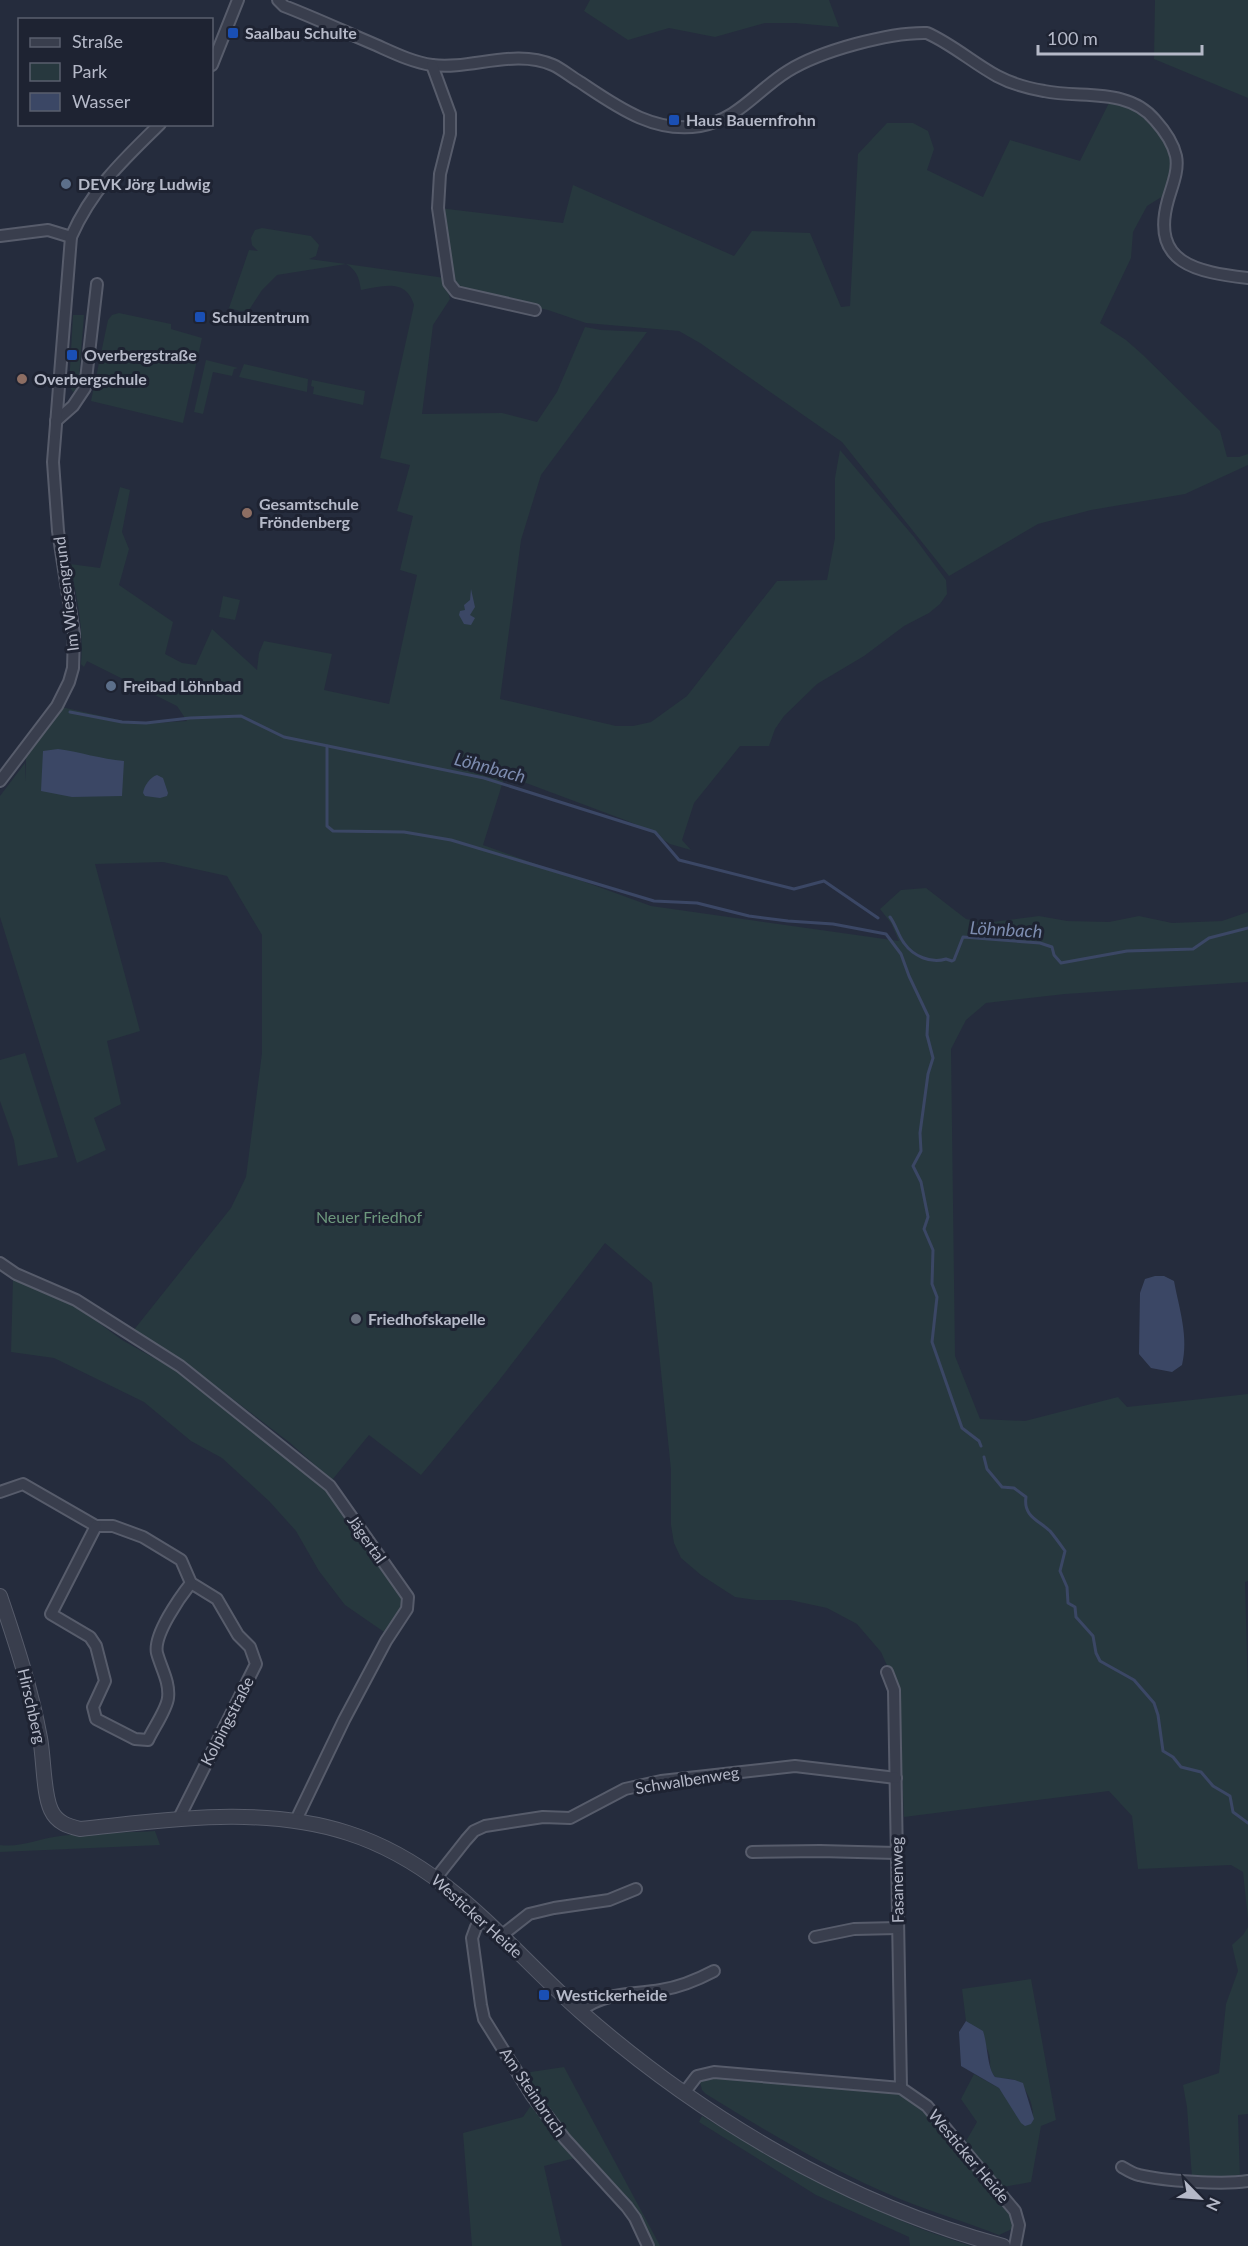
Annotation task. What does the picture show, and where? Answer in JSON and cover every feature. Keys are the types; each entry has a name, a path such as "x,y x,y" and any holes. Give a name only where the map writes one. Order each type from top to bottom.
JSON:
{"street":[{"path":"213,62 238,0"},
{"path":"278,0 284,6 393,52 432,65 534,59 554,65 642,119 659,125 684,128 721,120 739,111 787,72 816,57 859,44 908,34 927,33 1010,82 1056,94 1106,96 1141,107 1154,118 1176,156 1177,168 1163,218 1163,232 1173,254 1201,270 1248,278"},
{"path":"432,65 450,114 450,134 440,174 438,208 449,283 456,292 535,310"},
{"path":"0,236 48,230 71,237 81,213 102,183 158,126"},
{"name":"Im Wiesengrund","path":"0,781 57,706 73,668 74,634 55,494 53,462 71,237"},
{"path":"57,421 73,406 85,388 97,284"},
{"name":"Jägertal","path":"0,1263 16,1274 76,1300 180,1366 330,1486 408,1597 407,1609 386,1641 344,1720 296,1820"},
{"name":"Kolpingstraße","path":"0,1492 23,1484 96,1526 113,1526 143,1537 181,1560 191,1583 217,1599 238,1635 250,1647 256,1664 178,1820"},
{"path":"96,1526 51,1614 90,1636 96,1646 105,1681 93,1707 96,1719 135,1739 148,1740 168,1699 165,1675 156,1651 158,1639 180,1596 191,1583"},
{"name":"Hirschberg","path":"0,1596 28,1680 41,1740 50,1808 56,1818"},
{"name":"Fasanenweg","path":"887,1672 894,1690 897,1778 896,1853 901,2088"},
{"name":"Schwalbenweg","path":"436,1878 474,1831 485,1826 543,1817 570,1818 625,1789 661,1781 795,1766 897,1778"},
{"name":"Westicker Heide","path":"56,1818 66,1826 81,1829 240,1816 296,1820 366,1839 399,1855 436,1878 483,1918 580,2011 614,2040 684,2092 761,2143 830,2180 906,2215 1003,2246"},
{"path":"752,1852 896,1853"},
{"path":"501,1936 529,1914 609,1900 636,1889"},
{"name":"Am Steinbruch","path":"483,1918 472,1938 484,2019 532,2096 565,2139 627,2207 635,2218 648,2246"},
{"path":"815,1937 854,1929 897,1929"},
{"path":"580,2011 590,2003 606,1997 662,1990 694,1982 714,1971"},
{"name":"Westicker Heide","path":"684,2092 697,2076 714,2072 901,2088 927,2106 1016,2211 1019,2225 1015,2246"},
{"path":"1122,2167 1137,2175 1158,2178 1216,2182 1248,2181"}],"green space":[{"path":"590,0 829,0 839,27 765,23 715,37 669,28 628,40 584,11"},
{"path":"1155,0 1248,0 1248,98 1154,59"},
{"path":"1109,103 1135,111 1150,122 1162,138 1171,164 1163,196 1147,206 1133,232 1131,258 1100,323 1126,340 1143,355 1220,431 1227,457 1248,454 1248,465 1185,494 1091,510 1038,524 949,576 842,442 700,343 679,331 586,323 548,310 457,291 452,284 439,208 563,223 573,185 734,256 752,231 810,233 841,307 850,306 858,154 887,123 913,123 928,131 934,149 927,170 983,197 1010,140 1080,161"},
{"path":"262,228 311,236 319,245 316,256 309,259 346,264 277,275 262,290 249,310 240,311 229,308 249,250 258,251 252,245 251,238 255,230"},
{"name":"Neuer Friedhof","path":"346,264 445,278 450,299 433,325 422,414 502,413 537,422 557,392 585,327 647,332 541,475 521,540 500,699 616,726 633,726 651,722 687,696 777,581 827,580 835,538 835,478 840,450 914,537 946,580 947,594 940,604 929,613 904,626 864,656 817,684 784,716 775,729 769,746 740,746 694,803 682,840 691,850 670,844 647,829 625,820 505,775 483,845 651,906 899,941 891,923 880,909 901,890 926,888 966,919 985,923 1039,916 1067,921 1109,922 1139,916 1172,923 1222,921 1248,912 1248,982 1065,994 986,1003 966,1020 951,1049 955,1356 980,1419 1025,1421 1118,1397 1127,1407 1248,1394 1248,1581 1245,1582 1248,1693 1248,1919 1243,1872 1231,1865 1138,1869 1132,1816 1109,1791 904,1817 898,1690 881,1652 857,1624 827,1608 790,1600 756,1600 735,1597 701,1575 681,1558 674,1543 671,1525 671,1470 652,1283 605,1243 497,1383 421,1475 369,1435 332,1480 289,1442 182,1360 133,1331 231,1208 246,1177 262,1053 262,935 227,876 163,862 95,864 140,1031 107,1041 121,1104 94,1118 106,1150 77,1163 0,917 0,796 25,763 26,782 26,748 57,706 137,724 187,721 177,706 87,661 84,667 81,664 81,626 70,564 100,568 120,487 130,490 122,532 129,549 119,585 173,622 165,654 182,663 196,665 212,629 257,670 259,653 264,641 332,654 324,690 389,704 417,575 400,570 413,516 397,511 410,465 380,458 414,305 410,296 400,287 385,286 361,290 357,275"},
{"path":"119,313 171,324 171,329 202,338 183,423 91,401 108,320 112,315"},
{"path":"73,315 84,315 78,389 73,392 69,386"},
{"path":"206,360 238,368 234,369 232,376 213,372 203,414 194,412"},
{"path":"244,364 308,379 307,392 239,377"},
{"path":"312,380 365,391 363,405 313,394"},
{"path":"223,596 240,600 235,620 219,617"},
{"path":"25,1053 58,1157 18,1166 14,1140 0,1101 0,1060"},
{"path":"13,1278 69,1301 122,1340 186,1376 328,1489 401,1593 404,1608 387,1634 345,1605 319,1571 296,1531 269,1501 222,1458 191,1441 144,1402 54,1358 11,1352"},
{"path":"155,1831 160,1845 0,1852 0,1845 23,1844 60,1836"},
{"path":"1248,1927 1248,2114 1238,2115 1240,2177 1192,2178 1187,2107 1183,2085 1219,2073 1226,2004 1238,1971 1232,1945"},
{"path":"1031,1979 1056,2120 1041,2126 1031,2182 998,2188 962,2148 977,2122 961,2099 974,2074 999,2088 1031,2124 1032,2107 1020,2083 1013,2079 995,2077 993,2074 989,2054 983,2040 977,2030 966,2021 962,1989"},
{"path":"564,2067 660,2246 652,2246 637,2215 568,2133 524,2073"},
{"path":"714,2073 900,2091 925,2108 1014,2216 1012,2229 999,2235 900,2199 825,2164 706,2094 700,2082"},
{"path":"534,2101 579,2157 544,2166 562,2246 472,2246 463,2133 523,2117"},
{"path":"702,2116 825,2185 910,2225 971,2246 910,2246 909,2237 816,2195 699,2122"}],"water":[{"path":"471,589 475,607 470,615 475,618 471,625 464,624 459,615 460,611 465,610 464,605 470,600"},
{"path":"58,749 124,761 122,796 72,797 41,791 43,751"},
{"path":"157,775 163,778 167,796 160,798 145,796 143,793 146,785"},
{"path":"1164,1276 1174,1281 1182,1323 1184,1354 1182,1365 1172,1372 1151,1368 1139,1354 1140,1293 1145,1279"},
{"path":"966,2021 983,2031 990,2068 995,2077 1023,2083 1034,2119 1031,2124 1025,2126 1021,2123 999,2088 961,2066 959,2032"}],"waterway":[{"name":"Löhnbach","path":"70,712 122,722 146,723 241,716 284,737 484,778 655,832 679,860 794,889 824,881 878,918"},
{"path":"327,746 327,826 333,831 404,832 451,840 654,901 697,903 749,916 833,924 886,934 901,954 928,1016 927,1035 933,1058 928,1074 920,1133 921,1151 913,1166 921,1182 928,1217 924,1229 933,1250 932,1284 937,1297 932,1342 962,1428 979,1441 981,1446"},
{"name":"Löhnbach","path":"890,917 902,940 912,952 928,960 952,961 963,937 1040,943 1052,947 1054,955 1061,963 1127,951 1193,949 1209,938 1248,928"},
{"path":"984,1457 987,1469 1002,1487 1014,1488 1026,1497 1029,1513 1050,1531 1065,1551 1060,1571 1067,1587 1068,1603 1075,1607 1076,1617 1093,1636 1100,1661 1134,1680 1154,1703 1163,1751 1173,1757 1181,1767 1201,1772 1213,1786 1230,1796 1233,1812 1248,1823"}],"place":[{"name":"Saalbau Schulte","path":"233,33"},
{"name":"Haus Bauernfrohn","path":"674,120"},
{"name":"DEVK Jörg Ludwig","path":"66,184"},
{"name":"Schulzentrum","path":"200,317"},
{"name":"Overbergstraße","path":"72,355"},
{"name":"Overbergschule","path":"22,379"},
{"name":"Gesamtschule Fröndenberg","path":"247,513"},
{"name":"Freibad Löhnbad","path":"111,686"},
{"name":"Friedhofskapelle","path":"356,1319"},
{"name":"Westickerheide","path":"544,1995"}]}
